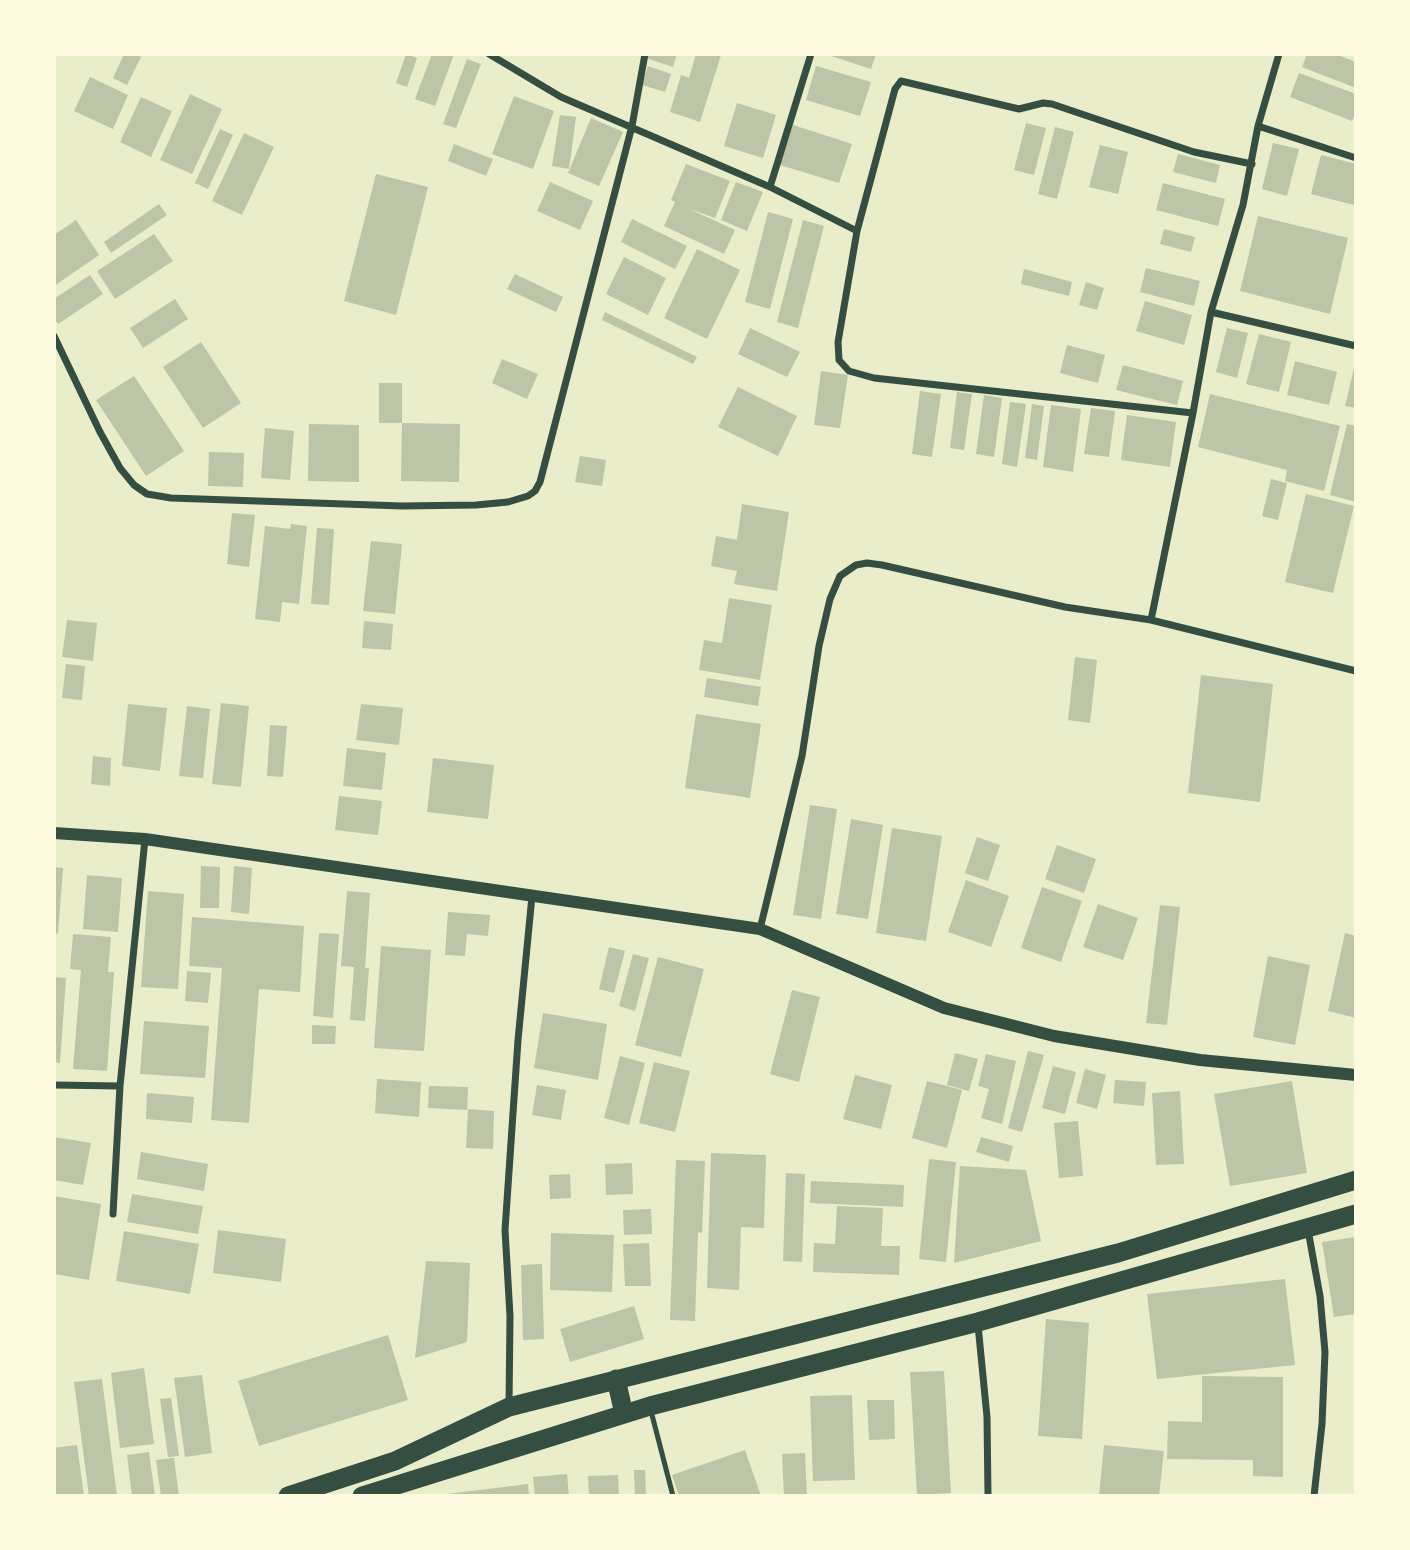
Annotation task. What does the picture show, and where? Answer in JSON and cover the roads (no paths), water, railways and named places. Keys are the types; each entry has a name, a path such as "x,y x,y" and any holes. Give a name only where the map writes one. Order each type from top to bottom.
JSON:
{"highway":[{"path":"288,1496 395,1461 509,1406 1118,1253 1356,1180"},
{"path":"362,1496 382,1492 650,1406 978,1322 1356,1214"},
{"path":"616,1379 624,1414"}],"street":[{"path":"489,54 561,97 770,187 857,230"},
{"path":"54,336 113,456 134,485 146,494 171,498 402,506 476,505 509,502 528,496 540,482 632,126 645,54"},
{"path":"770,187 811,54"},
{"path":"1151,620 1211,312 1243,205 1258,126 1279,54"},
{"path":"1193,413 874,378 849,371 839,360 838,342 857,230 895,89 901,81 1019,109 1044,103 1052,104 1194,152 1252,164"},
{"path":"1258,126 1356,158"},
{"path":"1211,312 1356,346"},
{"path":"760,929 802,756 819,646 830,599 835,585 847,569 856,565 882,565 1065,607 1151,620 1356,671"},
{"path":"54,833 145,839 760,929 944,1007 1054,1036 1200,1060 1356,1075"},
{"path":"113,1214 120,1087 145,839"},
{"path":"509,1406 510,1316 505,1230 518,1040 532,896"},
{"path":"54,1085 120,1087"},
{"path":"1308,1229 1320,1296 1325,1352 1322,1424 1314,1496"},
{"path":"978,1322 986,1417 988,1496"}],"lane":[{"path":"650,1406 673,1496"}]}
